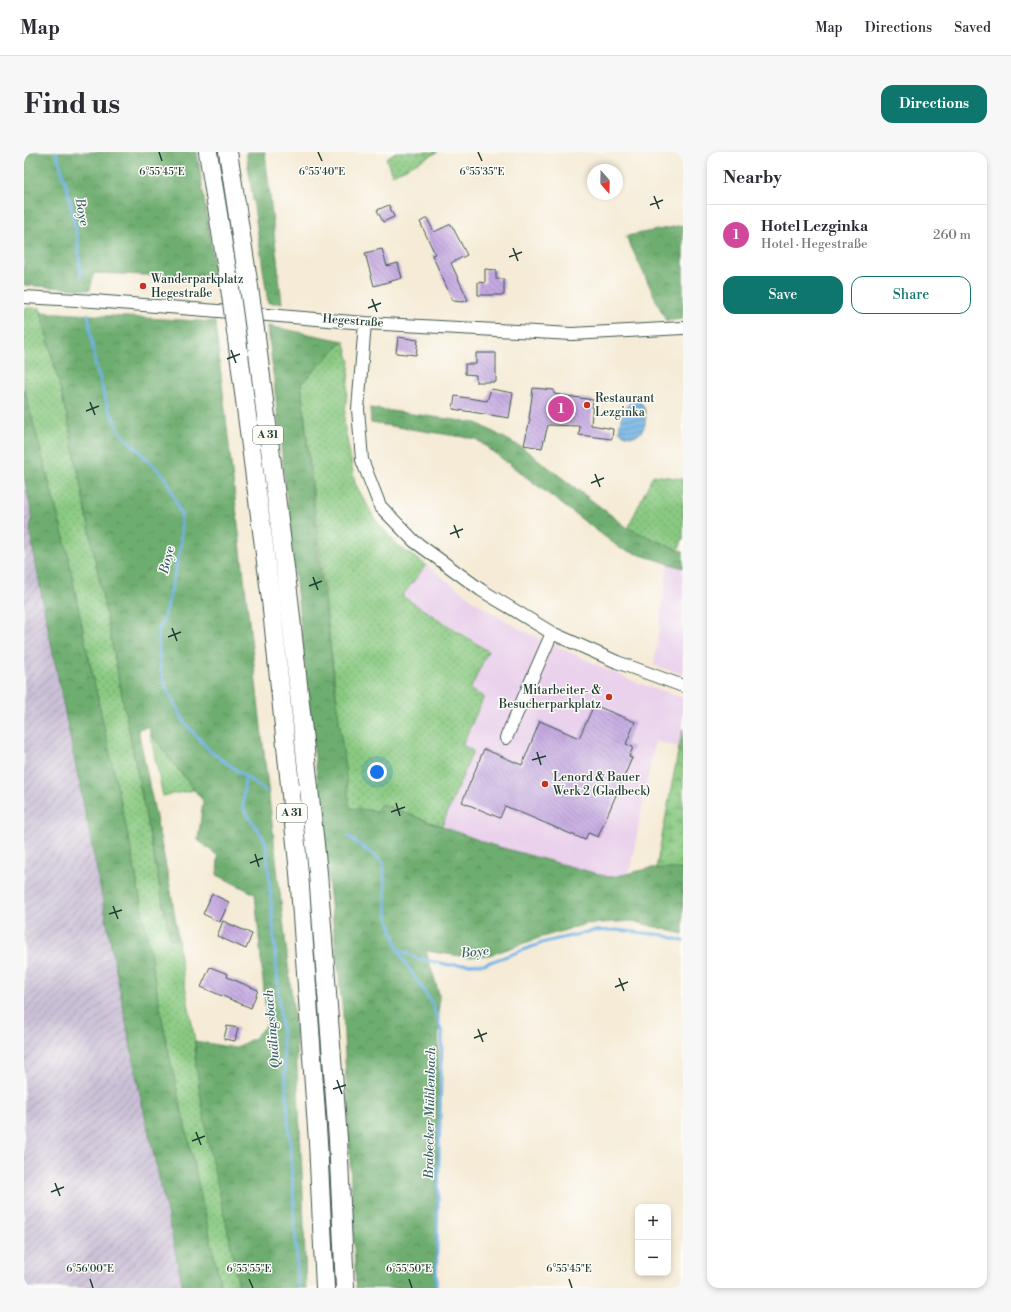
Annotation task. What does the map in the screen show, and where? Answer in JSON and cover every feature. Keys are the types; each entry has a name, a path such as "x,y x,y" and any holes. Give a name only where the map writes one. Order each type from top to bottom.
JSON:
{"highway":[{"name":"A 31","path":"208,152 230,288 271,600 299,873 318,1142 325,1288"},
{"name":"A 31","path":"228,152 256,337 289,599 318,873 338,1139 345,1288"}],"street":[{"name":"Hegestraße","path":"24,297 94,301 365,323 572,334 683,328"},
{"path":"365,323 358,409 362,460 380,506 414,541 481,590 552,633 617,662 683,686"},
{"path":"506,738 552,633"}],"shaded area":[{"path":"24,477 32,514 30,524 44,608 138,1085 183,1288 24,1288"},
{"path":"668,563 683,568 683,675 654,665"},
{"path":"426,565 482,607 520,629 632,681 683,698 683,729 679,747 655,741 631,866 626,874 609,877 492,845 442,826 473,751 462,745 484,697 470,690 402,597"}],"green space":[{"path":"24,152 197,152 216,278 94,273 90,290 24,285"},
{"path":"246,152 265,152 282,303 268,303"},
{"path":"396,152 438,152 392,175 386,158"},
{"path":"683,225 683,319 666,321 626,236"},
{"path":"24,308 40,308 67,416 170,939 178,939 195,1041 196,1066 239,1288 221,1288 166,1041 132,854 85,641 67,550 24,388"},
{"path":"41,312 215,322 295,1025 306,1288 239,1288 208,1143 196,1066 195,1041 235,1048 254,1038 267,1024 255,894 217,875 218,856 198,840 203,801 150,733 149,727 138,729 171,891 178,939 170,939 67,416"},
{"path":"268,326 344,341 301,384 319,559 350,808 376,811 381,804 492,845 609,877 652,868 683,869 683,934 632,921 586,924 487,956 467,957 426,951 439,994 436,1288 356,1288 343,1015"},
{"path":"344,341 350,362 344,423 355,483 376,521 397,545 426,565 402,596 488,651 470,690 484,697 462,745 473,751 442,826 381,804 376,811 349,808 301,384"},
{"path":"24,388 67,550 85,641 132,854 166,1041 221,1288 183,1288 138,1085 30,532 32,514 24,477"},
{"path":"370,408 477,423 523,448 628,528 683,551 683,568 621,549 476,439 371,423"},
{"path":"653,475 683,479 683,538 678,550 628,528"},
{"path":"683,729 683,869 656,868 679,747"},
{"path":"150,733 194,790 163,796"}],"water":[{"path":"633,400 639,401 643,405 646,418 641,432 636,435 629,436 620,432 620,424 624,410"}],"building":[{"path":"389,205 394,217 383,222 377,210"},
{"path":"427,218 434,232 451,224 467,255 451,263 468,300 462,302 453,301 432,255 435,254 420,222"},
{"path":"382,249 387,266 398,263 402,278 374,286 365,253"},
{"path":"485,269 496,270 496,279 504,279 504,295 478,295 478,282 485,283"},
{"path":"398,337 418,340 416,355 396,353"},
{"path":"476,353 496,353 496,382 476,382 476,375 465,374 465,364 476,364"},
{"path":"533,388 554,390 554,394 593,400 591,425 613,429 612,439 579,435 580,426 548,425 542,448 524,445 530,419"},
{"path":"491,389 513,393 509,418 453,409 455,396 487,401"},
{"name":"Lenord & Bauer Werk 2 (Gladbeck)","path":"594,705 635,722 626,744 633,747 629,757 632,758 598,837 588,833 585,840 505,806 500,818 462,802 484,749 522,765 540,721 579,738"},
{"path":"212,894 229,902 220,922 203,914"},
{"path":"223,921 252,934 246,949 217,936"},
{"path":"210,967 228,974 227,977 258,990 251,1008 201,987"},
{"path":"227,1026 238,1028 235,1041 224,1039"}],"waterway":[{"name":"Boye","path":"56,152 67,187 77,235 81,277"},
{"name":"Boye","path":"88,314 95,363 108,408 121,433 167,479 181,515 181,545 168,604 158,634 161,673 168,691 185,723 211,752 266,791"},
{"name":"Quälingsbach","path":"245,776 243,806 246,813 265,840 267,853 289,1125 298,1288"},
{"name":"Boye","path":"348,836 383,862 387,914 398,949 416,958 450,965 485,964 545,942 592,931 617,930 663,935 683,941"},
{"name":"Brabecker Mühlenbach","path":"398,949 402,958 432,1003 442,1033 436,1288"}],"place":[{"name":"Wanderparkplatz Hegestraße","path":"143,286"},
{"name":"Restaurant Lezginka","path":"587,405"},
{"name":"Hotel Lezginka","path":"561,409"},
{"name":"Mitarbeiter- & Besucherparkplatz","path":"609,697"},
{"name":"Lenord & Bauer Werk 2 (Gladbeck)","path":"545,784"}]}
